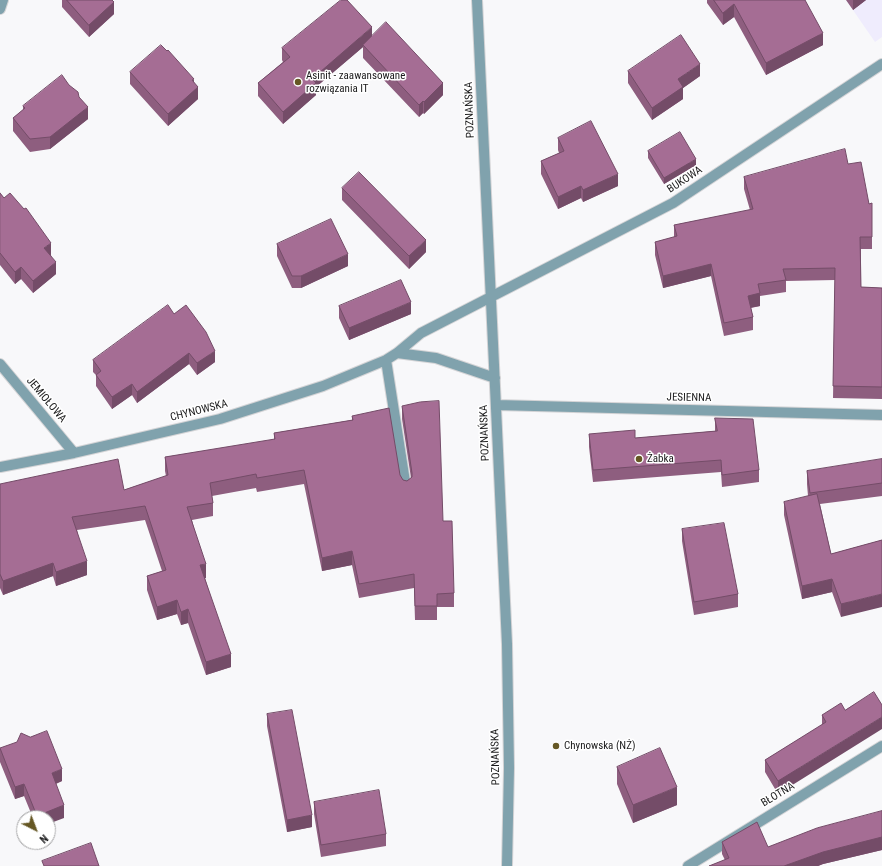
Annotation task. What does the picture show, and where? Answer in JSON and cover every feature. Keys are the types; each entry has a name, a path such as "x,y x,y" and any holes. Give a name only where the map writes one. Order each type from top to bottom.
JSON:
{"street":[{"path":"0,9 3,0"},
{"name":"POZNAŃSKA","path":"477,0 507,644 509,768 507,866"},
{"name":"BUKOWA","path":"491,298 673,203 882,64"},
{"name":"CHYNOWSKA","path":"0,467 74,453 220,419 323,386 386,360 421,333 491,298"},
{"path":"397,353 436,358 495,378"},
{"path":"386,360 406,488"},
{"name":"JEMIOŁOWA","path":"0,364 74,453"},
{"name":"JESIENNA","path":"496,405 882,415"},
{"name":"BŁOTNA","path":"688,866 882,746"}],"shaded area":[{"path":"846,0 882,0 882,37 875,42"}],"building":[{"path":"67,0 112,0 114,2 89,25"},
{"path":"341,0 347,0 372,27 312,79 316,83 283,112 258,83 290,57 282,48"},
{"path":"714,0 805,0 823,33 766,63 734,4 723,13"},
{"path":"386,22 443,83 419,105 363,45"},
{"path":"681,35 700,64 678,79 683,87 652,108 628,71"},
{"path":"161,45 167,51 168,50 194,79 192,80 198,87 168,114 130,72"},
{"path":"62,75 69,85 78,92 79,97 88,107 50,137 30,139 13,118 25,108 23,106"},
{"path":"591,121 618,174 583,190 581,186 558,197 541,161 564,151 558,138"},
{"path":"680,132 696,159 664,178 648,151"},
{"path":"845,149 848,164 861,162 869,204 872,203 872,237 860,237 861,287 882,288 882,387 833,386 835,268 783,269 786,280 758,284 760,293 748,296 753,317 724,323 711,264 663,276 655,242 677,236 674,225 753,209 744,177"},
{"path":"359,172 426,240 409,256 342,188"},
{"path":"0,193 4,198 10,193 24,209 26,208 51,243 44,248 56,262 33,281 21,267 15,272 0,253"},
{"path":"331,219 348,254 301,276 292,276 277,244"},
{"path":"401,280 411,302 349,328 339,306"},
{"path":"168,305 174,314 186,305 206,332 215,351 197,363 189,353 137,392 132,384 112,397 96,375 101,371 93,360"},
{"path":"439,401 443,521 452,521 454,593 437,594 437,606 415,606 414,574 359,584 352,551 322,558 304,470 257,478 256,474 210,483 213,503 187,507 206,564 200,565 231,654 206,662 188,609 181,612 177,600 157,607 147,576 166,570 145,506 72,517 87,561 56,572 53,563 3,581 0,574 0,484 118,459 124,490 168,475 165,457 275,439 274,433 353,420 352,416 389,408 400,475 403,480 407,481 412,477 412,473 402,406 420,402"},
{"path":"715,418 753,419 759,470 722,475 721,460 593,470 589,434 635,430 635,438 717,431"},
{"path":"882,459 882,483 810,493 807,471"},
{"path":"817,494 831,554 882,540 882,594 841,604 832,579 802,586 784,502"},
{"path":"724,523 738,594 694,602 682,529"},
{"path":"874,692 882,705 882,717 778,781 765,760 826,722 822,715 841,703 845,710"},
{"path":"292,710 312,815 287,820 267,714"},
{"path":"47,731 62,769 52,773 64,805 52,810 35,810 24,784 15,787 0,748 17,742 21,733 30,737"},
{"path":"660,748 677,787 633,805 617,767"},
{"path":"379,790 386,834 321,845 314,802"},
{"path":"882,811 882,837 823,852 784,866 709,866 729,858 722,842 757,822 768,847 817,828"},
{"path":"91,843 99,866 44,866 42,861"}],"place":[{"name":"Asinit - zaawansowane rozwiązania IT","path":"298,82"},
{"name":"Żabka","path":"639,459"},
{"name":"Chynowska (NŻ)","path":"556,746"}]}
